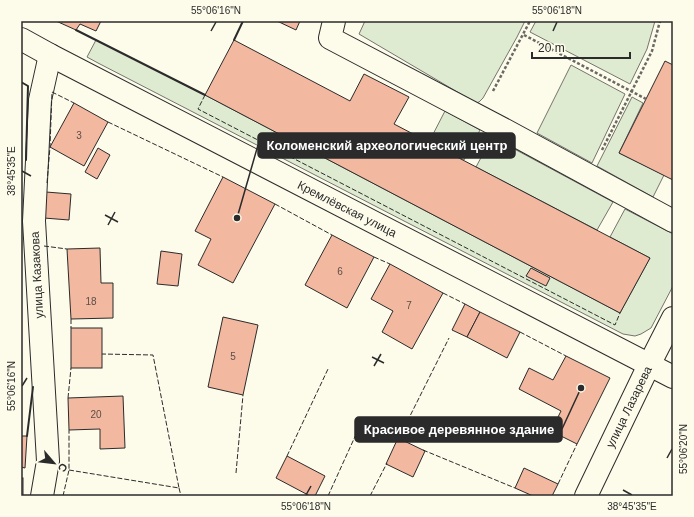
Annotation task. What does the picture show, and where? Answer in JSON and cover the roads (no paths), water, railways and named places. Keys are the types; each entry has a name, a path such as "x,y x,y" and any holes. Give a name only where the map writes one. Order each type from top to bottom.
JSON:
{"street":[{"path":"334,21 330,38 479,116 673,221"},
{"name":"Кремлёвская улица","path":"21,39 673,377"},
{"name":"улица Казакова","path":"42,496 48,461 34,222 40,100 50,55"},
{"name":"улица Лазарева","path":"586,496 673,318"}],"place":[{"name":"Коломенский археологический центр","path":"237,218"},
{"name":"Красивое деревянное здание","path":"581,388"}]}
